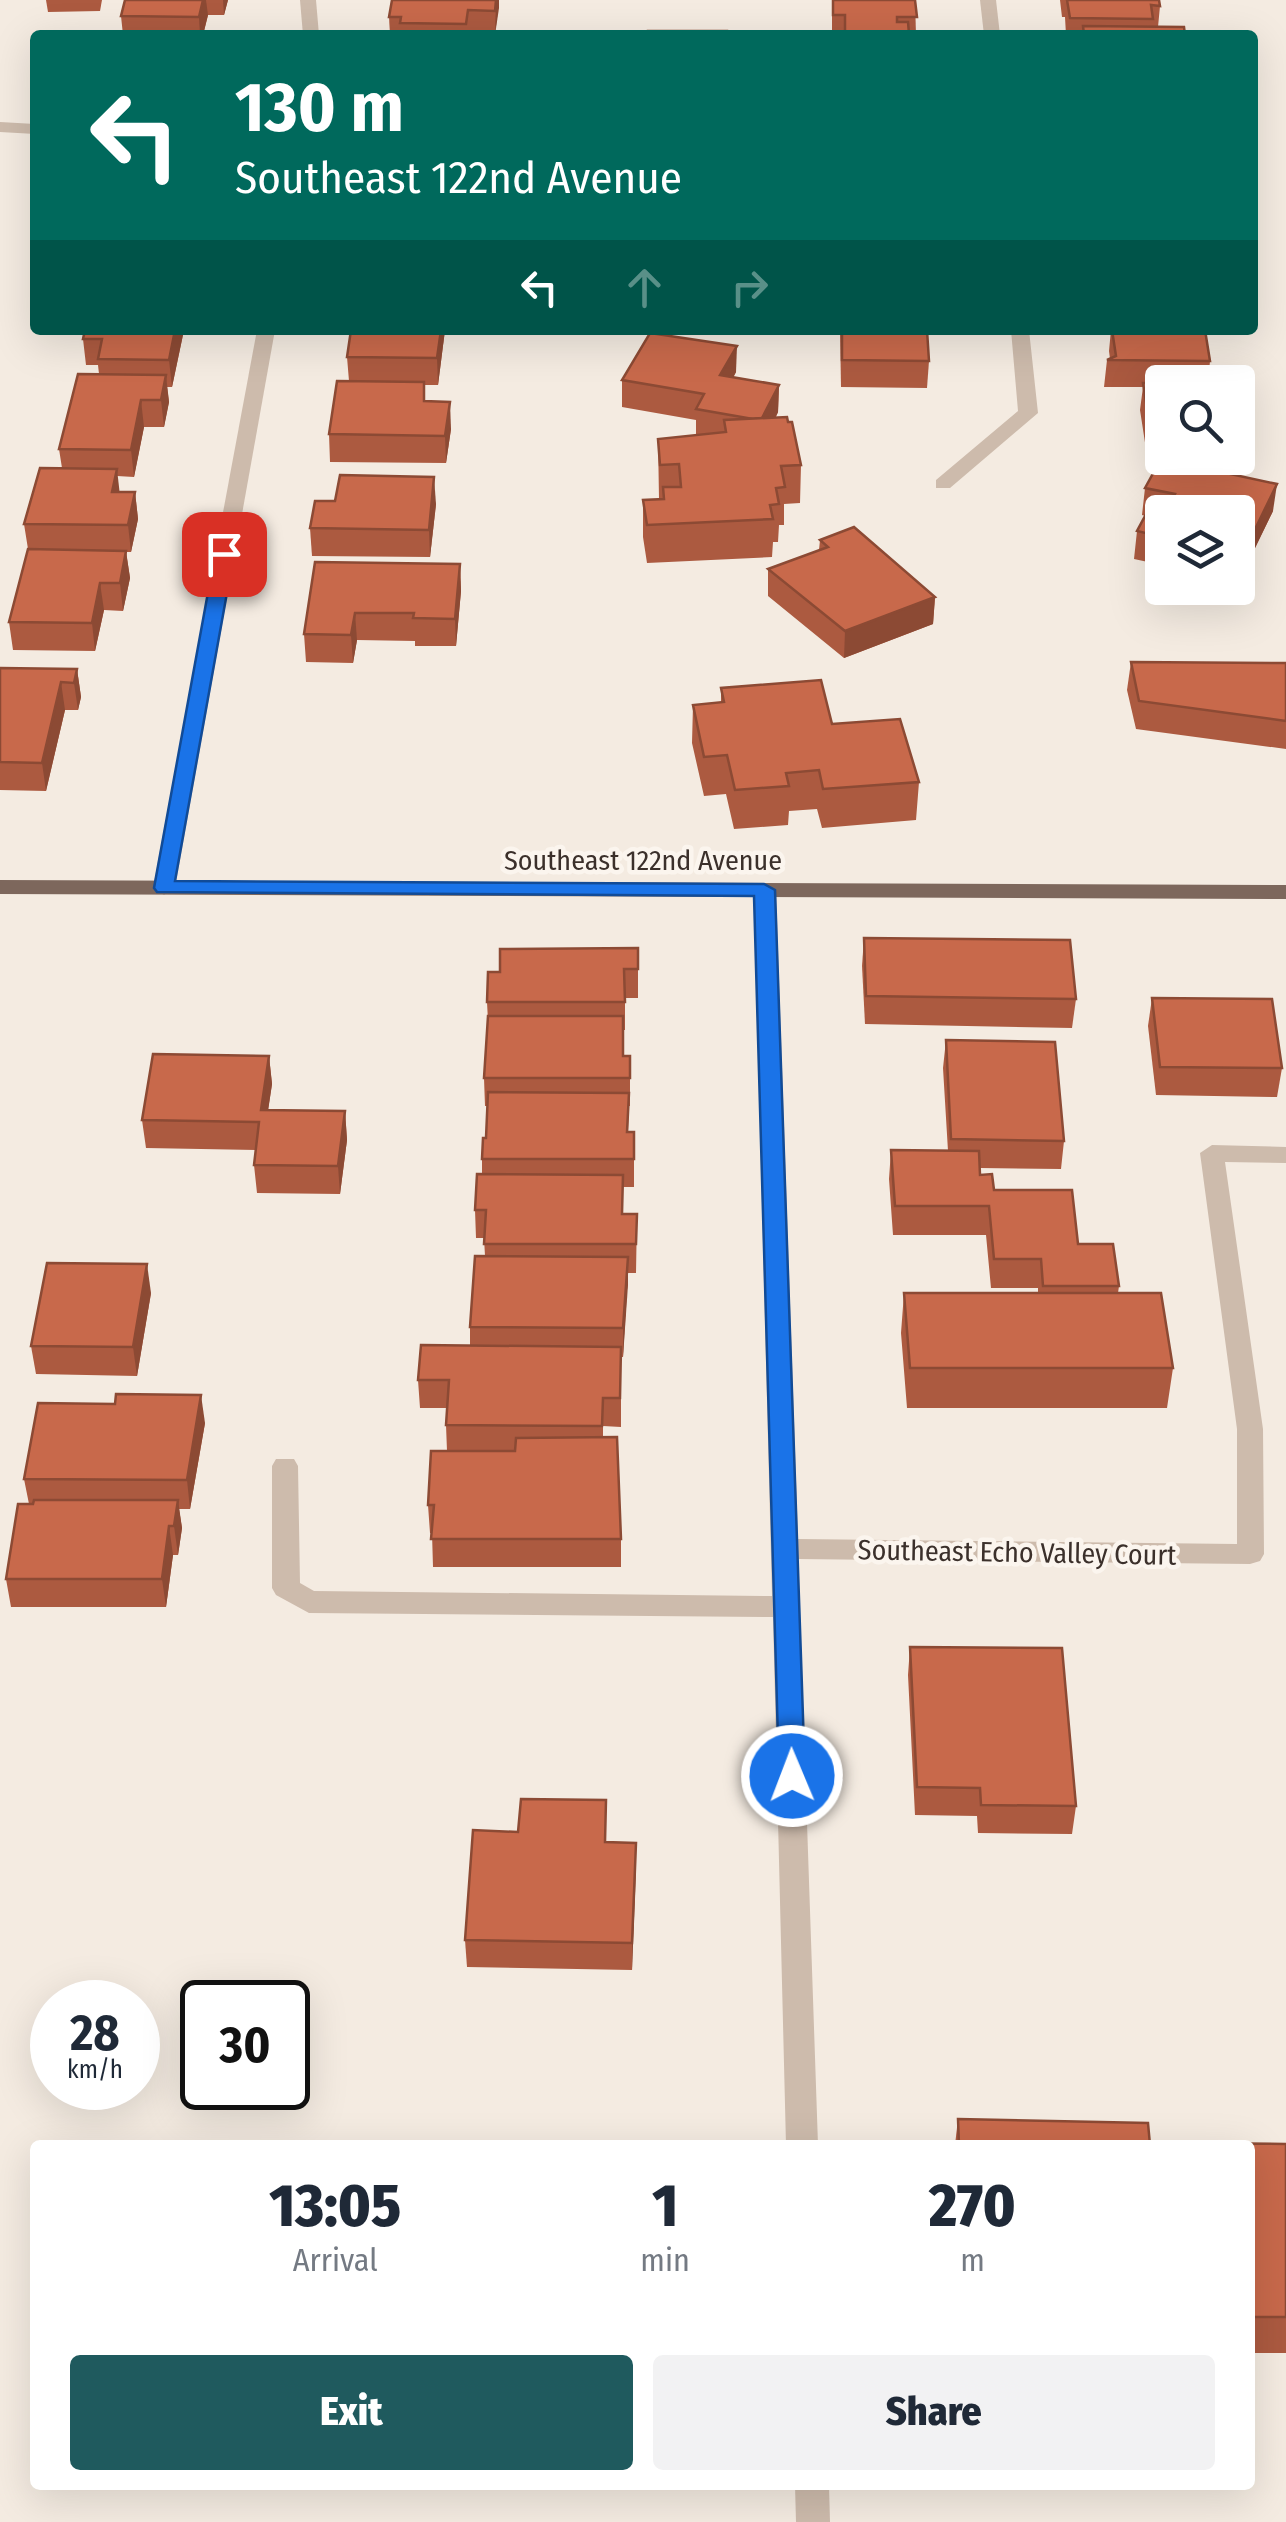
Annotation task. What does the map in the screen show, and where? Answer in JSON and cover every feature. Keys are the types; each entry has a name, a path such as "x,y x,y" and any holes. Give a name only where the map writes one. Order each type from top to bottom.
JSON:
{"main road":[{"name":"Southeast 122nd Avenue","path":"0,887 1286,892"}],"street":[{"path":"308,0 311,30"},
{"path":"988,0 991,30"},
{"path":"0,127 30,129"},
{"path":"164,888 265,335"},
{"path":"943,484 1028,412 1020,335"},
{"path":"764,890 802,2140"},
{"name":"Southeast Echo Valley Court","path":"785,1549 1250,1554 1250,1429 1212,1153 1286,1155"},
{"path":"284,1466 286,1588 309,1602 787,1607"},
{"path":"812,2490 813,2522"}],"building":[{"path":"125,0 203,0 199,17 121,16"},
{"path":"392,0 496,0 495,11 468,10 466,24 400,23 401,17 389,17"},
{"path":"833,0 915,0 917,17 897,17 897,22 908,22 909,30 845,30 845,15 833,15"},
{"path":"1067,0 1159,0 1160,6 1151,5 1153,19 1070,18"},
{"path":"1083,26 1184,30 1083,30"},
{"path":"84,335 174,335 169,360 98,359 102,339 83,339"},
{"path":"350,335 440,335 437,358 347,357"},
{"path":"649,335 663,335 737,346 720,375 779,385 762,418 753,419 696,409 704,394 622,380"},
{"path":"842,335 927,335 929,361 842,360"},
{"path":"1113,335 1206,335 1210,361 1107,360 1116,356"},
{"path":"78,374 166,375 161,400 141,400 131,450 59,449"},
{"path":"337,381 424,382 424,401 450,402 445,436 329,434"},
{"path":"787,417 792,422 801,465 781,466 785,487 776,488 779,504 770,505 773,519 647,525 643,500 664,499 663,487 681,487 679,464 660,465 658,439 726,432 724,420"},
{"path":"40,468 117,469 112,492 135,492 128,525 24,524"},
{"path":"340,475 434,477 429,530 310,528 315,501 335,501"},
{"path":"1152,475 1235,475 1277,484 1255,529 1255,495 1174,495 1145,488"},
{"path":"1145,516 1145,533 1137,531"},
{"path":"854,527 935,597 845,631 768,569 828,547 820,540"},
{"path":"28,549 126,551 120,583 100,583 92,623 9,622"},
{"path":"315,562 460,564 455,619 413,618 414,613 355,613 351,635 304,634"},
{"path":"1131,662 1286,663 1286,721 1139,701"},
{"path":"0,668 77,669 74,683 61,682 42,763 0,762"},
{"path":"821,680 832,724 900,719 919,782 823,789 819,770 786,773 789,786 735,790 727,755 704,757 693,705 724,702 721,688"},
{"path":"864,938 1070,940 1076,999 866,996"},
{"path":"638,948 638,969 624,969 625,1002 487,1002 488,972 500,972 500,949"},
{"path":"1152,998 1272,999 1282,1068 1160,1067"},
{"path":"488,1016 623,1016 623,1056 630,1056 630,1078 484,1078"},
{"path":"946,1040 1055,1042 1064,1141 951,1139"},
{"path":"153,1054 269,1056 261,1110 345,1111 338,1166 254,1165 259,1122 142,1120"},
{"path":"488,1092 629,1093 627,1132 634,1132 634,1159 482,1159"},
{"path":"891,1150 979,1151 980,1175 992,1174 994,1190 1072,1190 1078,1244 1113,1244 1119,1286 1043,1286 1041,1259 994,1259 989,1206 895,1206"},
{"path":"477,1174 623,1175 622,1214 637,1214 636,1244 484,1244 486,1210 475,1210"},
{"path":"475,1256 628,1257 623,1328 470,1327"},
{"path":"47,1263 147,1264 133,1347 31,1346"},
{"path":"904,1293 1161,1293 1173,1368 910,1368"},
{"path":"421,1345 621,1347 620,1398 603,1398 602,1426 446,1425 449,1380 418,1380"},
{"path":"116,1394 201,1395 187,1480 24,1479 38,1403 115,1404"},
{"path":"617,1437 621,1539 431,1539 431,1451 515,1451 516,1438"},
{"path":"34,1500 178,1500 174,1526 169,1526 162,1579 6,1579 18,1504 33,1504"},
{"path":"910,1647 1062,1648 1076,1806 981,1805 980,1788 917,1787"},
{"path":"521,1799 606,1800 605,1842 636,1843 632,1943 465,1940 473,1830 518,1832"},
{"path":"958,2119 1148,2123 1150,2140 959,2140"},
{"path":"1255,2144 1286,2144 1286,2317 1255,2317"}],"route":[{"path":"224,554 164,888 764,890 792,1776"}]}
